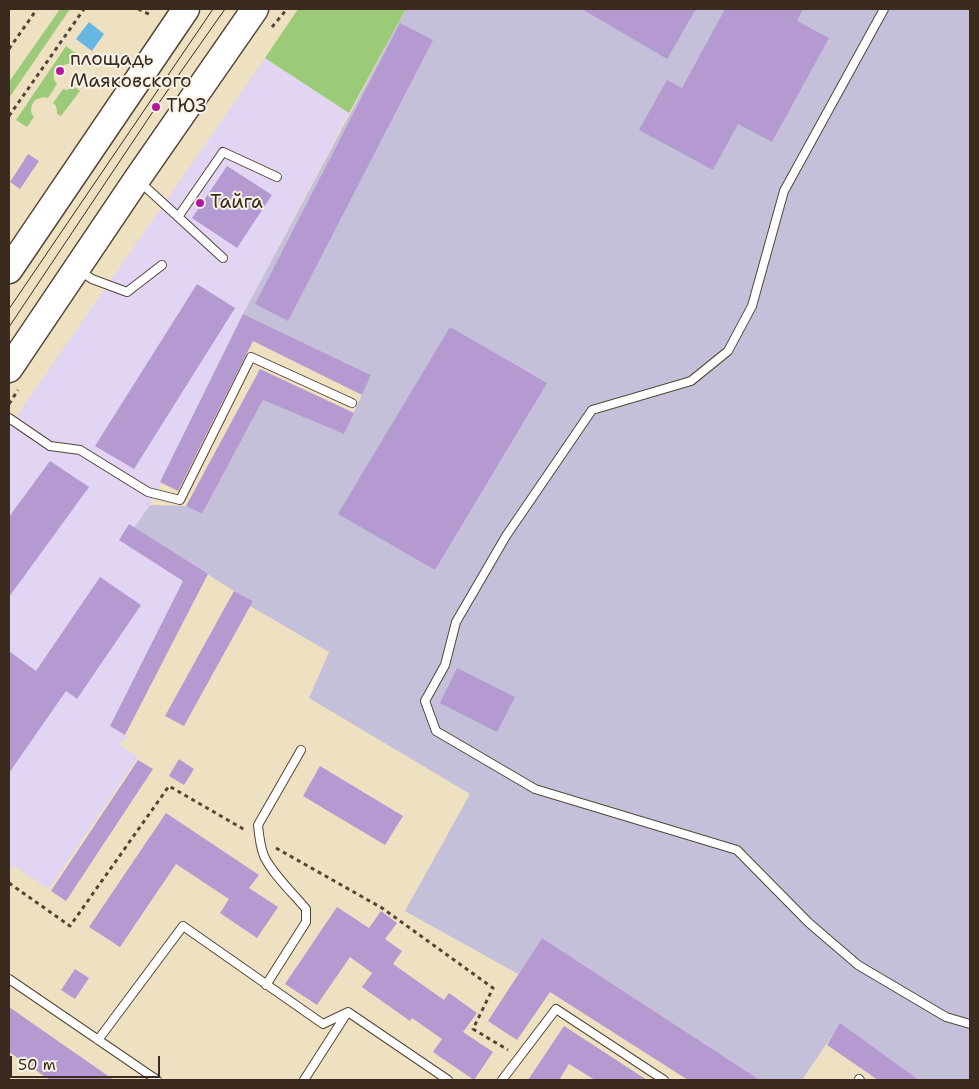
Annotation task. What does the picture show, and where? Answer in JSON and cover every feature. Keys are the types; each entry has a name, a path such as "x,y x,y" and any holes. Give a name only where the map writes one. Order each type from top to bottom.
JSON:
{"highway":[{"path":"11,260 186,9"},
{"path":"9,369 254,9"}],"lane":[{"path":"884,9 784,191 752,306 728,351 692,381 592,410 506,536 456,622 445,665 425,701 436,731 535,789 737,850 809,923 858,965 946,1017 970,1024"},
{"path":"178,217 223,152 277,177"},
{"path":"137,179 223,258"},
{"path":"76,268 92,279 127,292 162,266"},
{"path":"9,418 50,446 80,450 148,492 180,500 251,357 352,403"},
{"path":"266,985 306,922 306,909 272,869 264,855 259,838 258,825 302,750"},
{"path":"98,1040 183,926 323,1024 348,1012"},
{"path":"9,979 157,1080"},
{"path":"502,1080 556,1009 664,1080"},
{"path":"304,1080 348,1012"},
{"path":"348,1012 448,1080"}],"path":[{"path":"9,49 37,9"},
{"path":"9,116 84,9"},
{"path":"138,9 151,15"}],"shaded area":[{"path":"406,9 970,9 970,1080 919,1080 840,1024 802,1080 760,1080 542,938 518,974 405,911 470,794 309,698 329,652 250,606 253,601 134,528 150,505 186,506 202,514 263,400 344,433 371,375 243,314"},
{"path":"265,58 349,113 243,314 150,505 134,528 183,581 110,726 128,737 119,744 138,757 49,889 14,866 9,873 9,427"}],"green space":[{"path":"60,9 70,9 9,98 9,82"},
{"path":"298,9 406,9 349,113 265,58"},
{"path":"66,46 78,55 72,64 63,65 56,69 54,76 57,84 48,98 43,97 35,100 32,104 31,113 34,117 27,127 16,120"},
{"path":"75,87 80,91 61,116 57,114 53,103 63,89 67,90"}],"water":[{"path":"89,22 104,34 92,51 76,39"}],"building":[{"path":"582,9 696,9 667,59"},
{"path":"725,9 803,9 797,21 829,38 772,142 738,124 713,170 639,130 667,80 682,88"},
{"path":"400,23 433,40 288,321 255,304"},
{"path":"28,154 39,161 20,189 10,182"},
{"path":"227,166 272,195 237,248 192,218"},
{"path":"197,284 235,308 134,469 95,446"},
{"path":"243,314 371,375 362,395 253,341 178,491 160,482"},
{"path":"450,327 547,383 435,570 338,514"},
{"path":"260,369 354,413 344,434 263,400 202,514 186,506"},
{"path":"50,461 89,487 9,597 9,517"},
{"path":"129,524 208,574 125,735 110,726 183,581 119,540"},
{"path":"100,577 141,605 77,699 66,691 9,773 9,651 36,671"},
{"path":"234,591 253,601 184,726 165,716"},
{"path":"457,668 515,697 497,732 440,703"},
{"path":"179,759 194,769 184,785 169,776"},
{"path":"138,760 153,769 66,901 51,891"},
{"path":"320,766 403,816 385,845 303,796"},
{"path":"166,813 259,875 249,888 278,907 257,938 220,913 229,899 176,864 120,947 89,927"},
{"path":"337,907 369,928 381,911 397,923 385,939 402,951 393,964 444,1000 449,993 477,1013 463,1032 493,1052 474,1080 433,1052 442,1039 412,1018 410,1021 362,987 372,973 350,957 317,1005 285,984"},
{"path":"542,938 760,1080 688,1080 550,992 517,1040 488,1021"},
{"path":"75,969 89,978 75,999 61,990"},
{"path":"9,1007 114,1080 50,1080 9,1052"},
{"path":"840,1023 919,1080 878,1080 827,1045"},
{"path":"564,1026 647,1080 595,1080 569,1064 559,1080 528,1080"}],"tram line":[{"path":"9,309 213,9"},
{"path":"9,327 156,107 225,9"}],"place":[{"name":"площадь Маяковского","path":"60,71"},
{"name":"ТЮЗ","path":"156,107"},
{"name":"Тайга","path":"200,203"}]}
